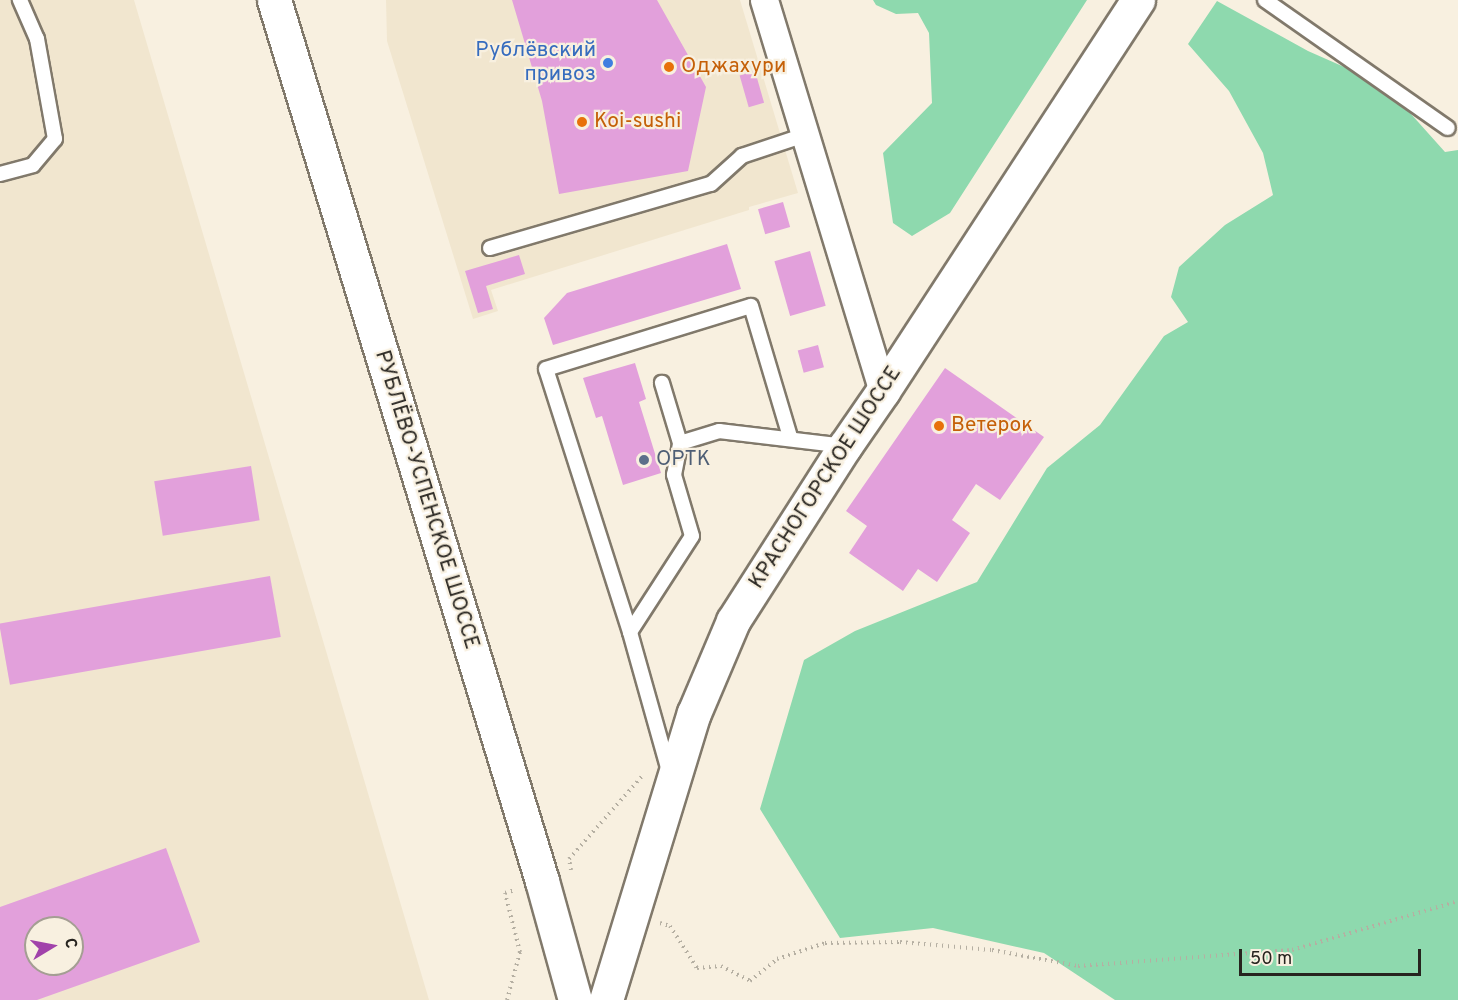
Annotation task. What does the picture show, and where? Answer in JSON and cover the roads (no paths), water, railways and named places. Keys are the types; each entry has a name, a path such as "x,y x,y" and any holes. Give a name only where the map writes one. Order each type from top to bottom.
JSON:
{"street":[{"name":"РУБЛЁВО-УСПЕНСКОЕ ШОССЕ","path":"274,0 542,881 575,1000"},
{"path":"764,0 883,391"},
{"name":"КРАСНОГОРСКОЕ ШОССЕ","path":"606,1000 629,917 660,775 694,713 733,621 1138,0"}],"lane":[{"path":"0,174 33,165 55,140 37,39 20,0"},
{"path":"1265,0 1448,128"},
{"path":"490,248 711,184 742,156 805,135"},
{"path":"660,775 630,633 546,369 751,306 790,437"},
{"path":"630,633 692,536 674,475 680,443 662,383"},
{"path":"680,443 719,431 790,437 845,446"}],"place":[{"name":"Рублёвский привоз","path":"608,63"},
{"name":"Оджахури","path":"669,67"},
{"name":"Koi-sushi","path":"582,122"},
{"name":"Ветерок","path":"939,426"},
{"name":"ОРТК","path":"644,460"}]}
